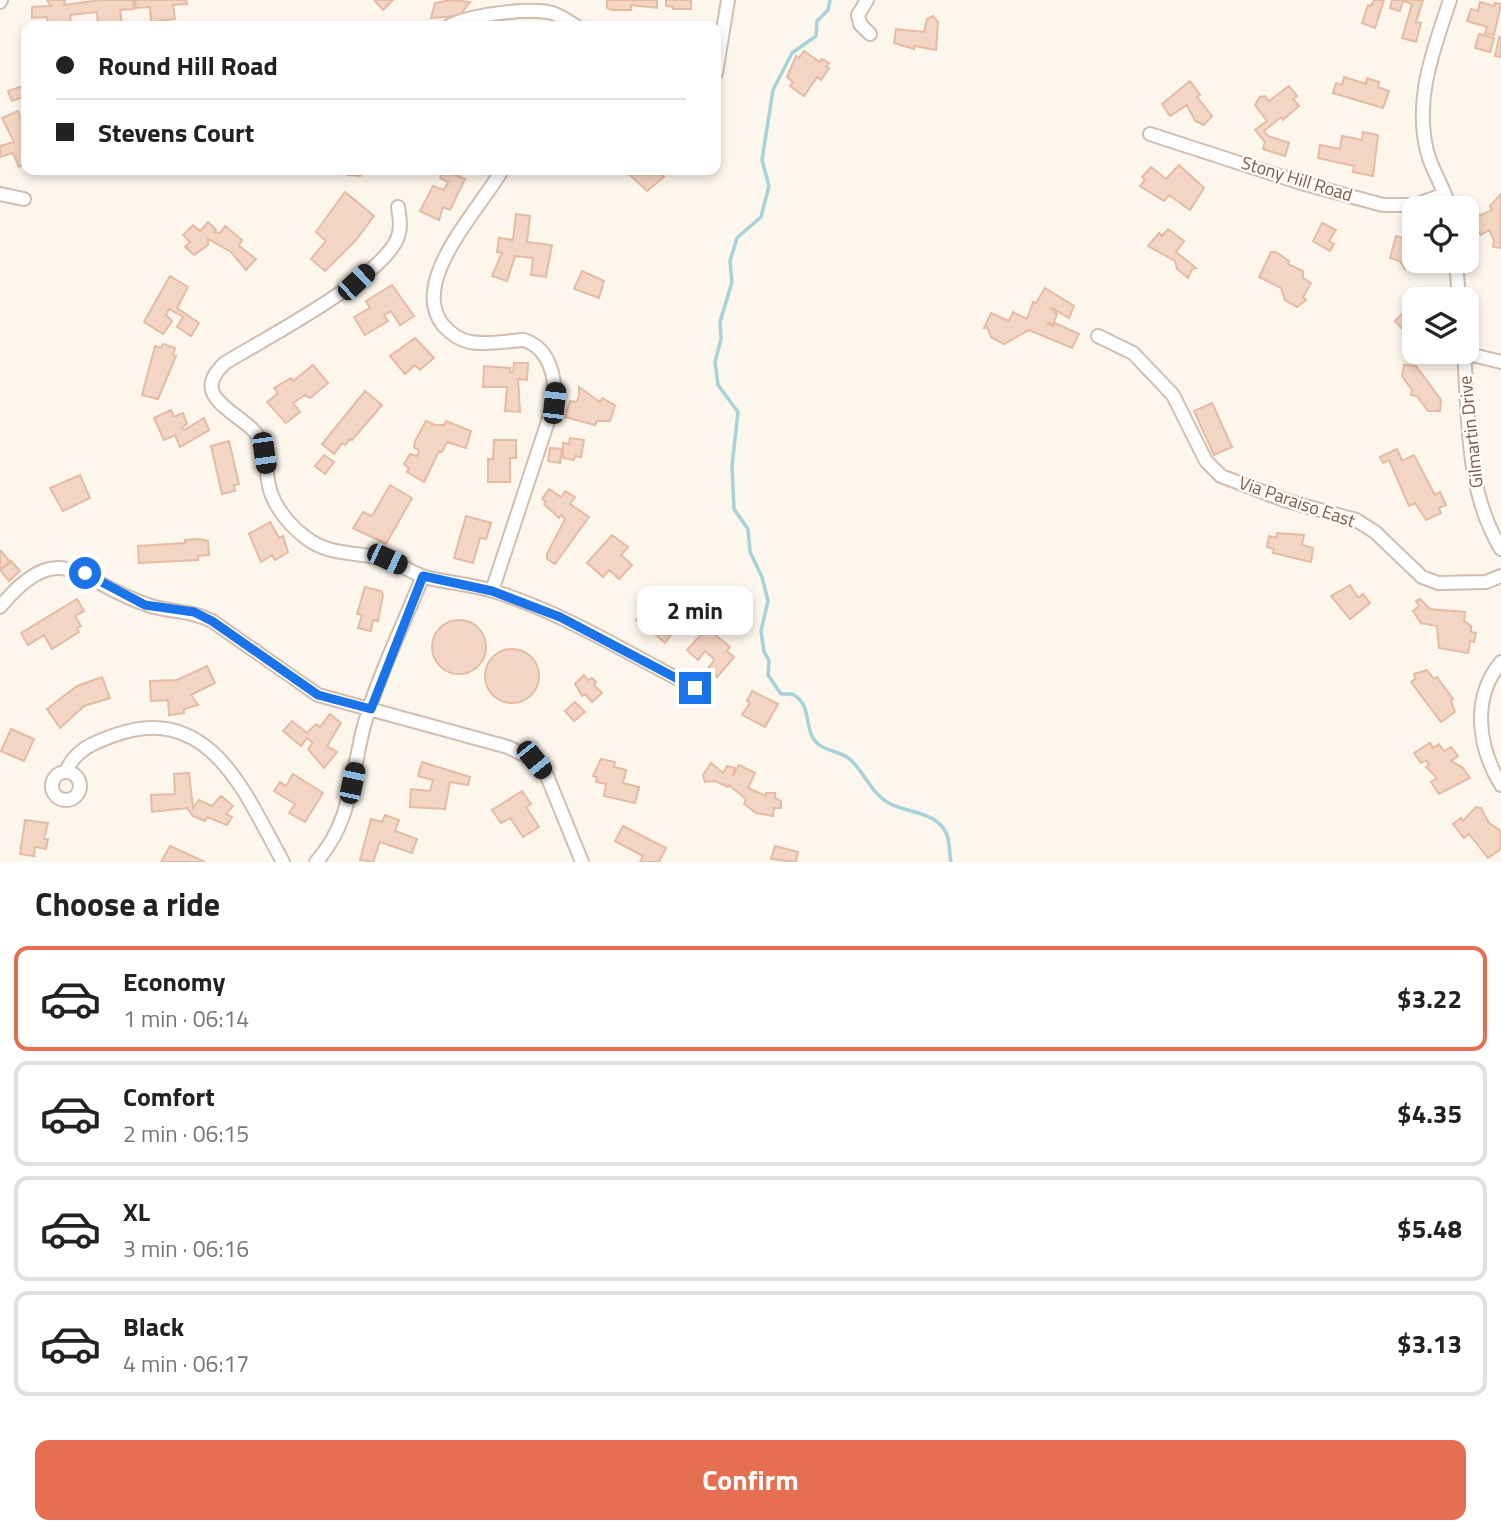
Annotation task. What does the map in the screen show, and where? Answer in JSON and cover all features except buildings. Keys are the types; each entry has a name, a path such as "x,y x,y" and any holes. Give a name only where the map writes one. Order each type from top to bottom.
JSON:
{"street":[{"path":"721,43 728,0"},
{"path":"867,0 858,10 858,19 870,34"},
{"path":"1445,194 1426,147 1422,109 1427,74 1450,0"},
{"path":"458,21 464,18 552,13 567,21"},
{"name":"Stony Hill Road","path":"1150,134 1230,163 1383,205 1415,205 1445,194"},
{"path":"492,591 554,403 555,384 550,365 531,342 477,343 454,335 435,315 433,291 440,263 499,175"},
{"path":"0,194 24,199"},
{"path":"398,207 401,225 390,251 356,282 225,363 214,373 210,383 212,392 256,432 264,453 269,488 284,517 307,539 340,553 387,559 423,576 492,591 560,617 695,688"},
{"name":"Via Paraiso East","path":"1098,336 1133,353 1172,395 1206,461 1221,476 1284,500 1356,520 1375,532 1422,577 1438,583 1486,582 1501,576"},
{"path":"1479,357 1501,362"},
{"name":"Gilmartin Drive","path":"1465,364 1473,469 1480,508 1501,548"},
{"path":"0,607 27,579 47,568 85,573 145,605 194,612 212,621 309,690 508,747 534,760 554,791 582,862"},
{"path":"316,862 334,843 343,818 366,719 423,576"},
{"path":"1501,662 1483,690 1481,713 1489,762 1501,785"},
{"path":"66,772 75,754 126,732 150,729 196,740 215,752 234,773 283,862"}],"waterway":[{"path":"830,0 828,10 817,21 816,36 792,53 773,90 762,160 769,186 761,217 737,238 730,261 732,282 720,322 721,339 715,362 718,385 738,412 732,466 734,509 748,529 750,552 762,577 768,601 761,631 764,652 769,660 768,675 781,694 792,694 803,704 810,732 818,744 852,761 887,802 929,817 942,827 948,838 951,862"}],"route":[{"path":"85,573 145,605 194,612 212,621 318,695 371,709 423,576 492,591 560,617 695,688"}]}
